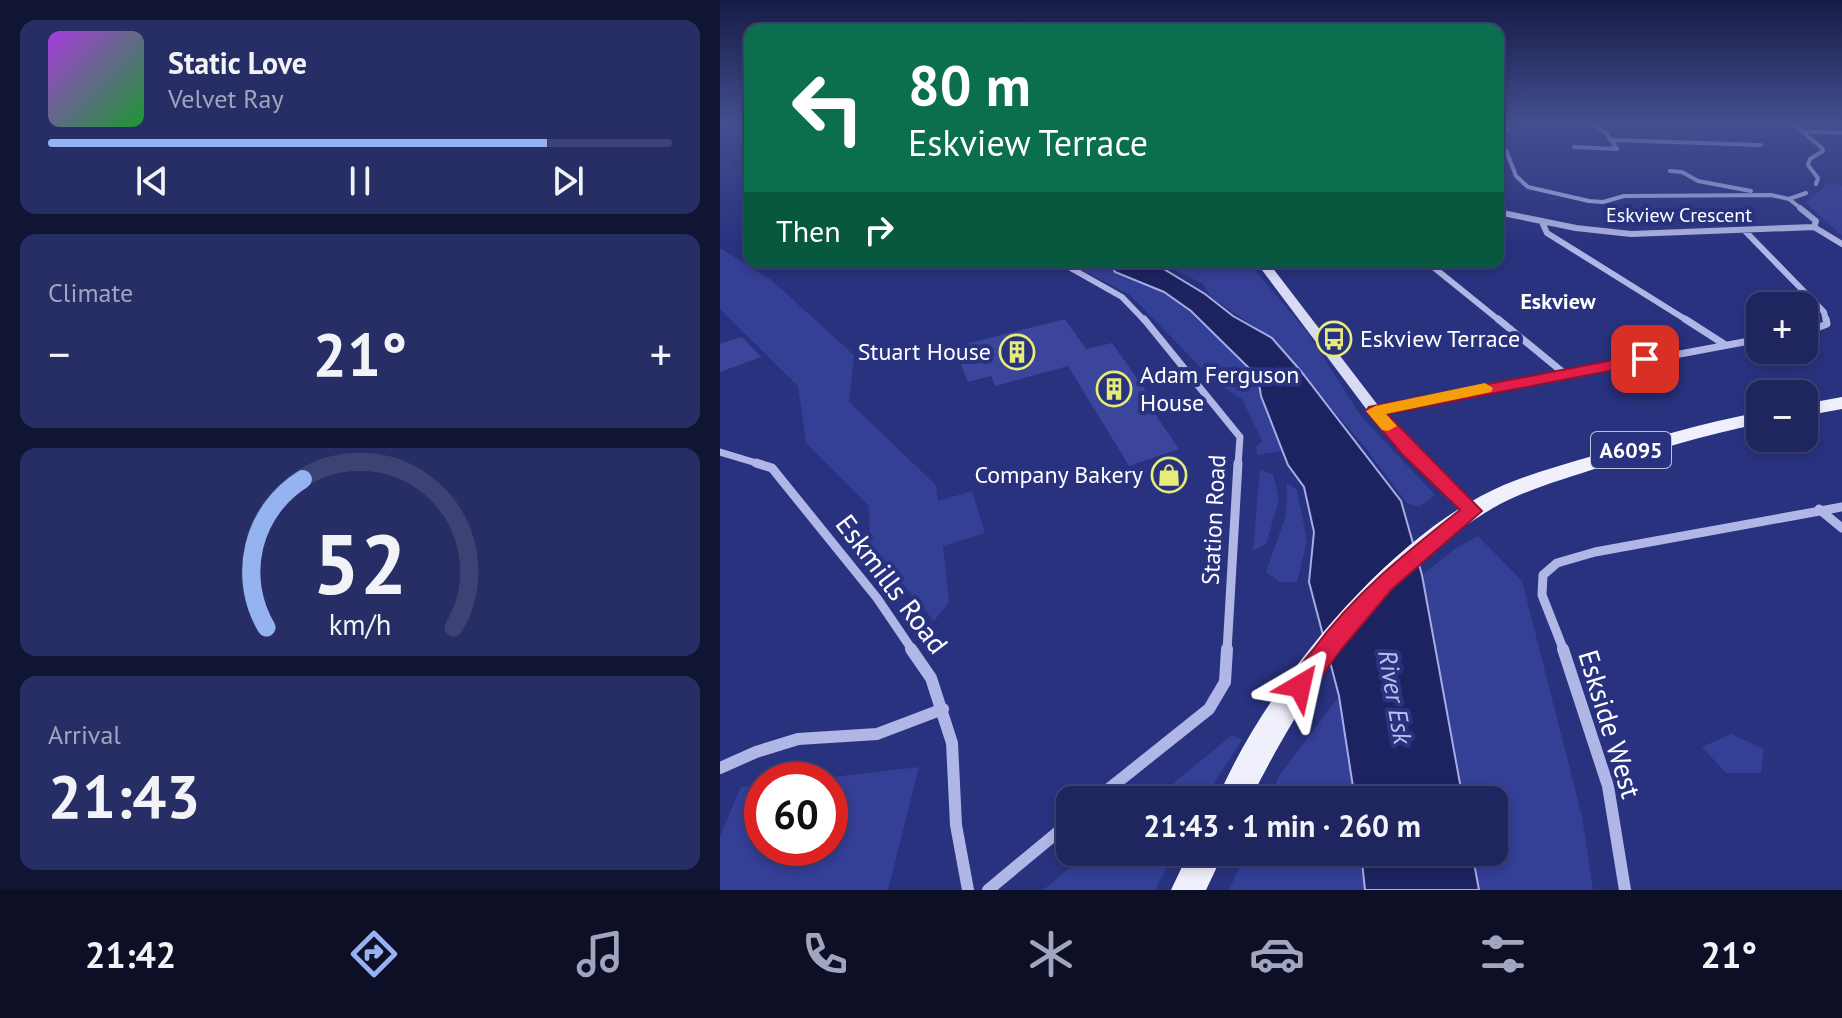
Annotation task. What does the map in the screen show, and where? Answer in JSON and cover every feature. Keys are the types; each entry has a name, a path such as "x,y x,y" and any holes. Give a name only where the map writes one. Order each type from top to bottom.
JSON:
{"main road":[{"path":"1267,268 1375,411 1408,449 1472,511"},
{"path":"1818,407 1842,403"},
{"name":"A6095","path":"1240,786 1262,742 1355,614 1426,546 1472,511 1546,477 1649,445 1746,421"},
{"path":"1188,890 1200,866"}],"street":[{"path":"1511,165 1520,184 1603,202 1624,196 1771,195"},
{"path":"1808,165 1818,178 1816,184"},
{"path":"1670,171 1682,172 1698,181 1789,199 1816,221 1814,227 1842,244"},
{"path":"1789,199 1806,193"},
{"name":"Eskview Crescent","path":"1504,213 1542,222 1631,234 1814,227"},
{"path":"1542,222 1547,233 1725,345"},
{"path":"1745,231 1804,292"},
{"name":"Station Road","path":"1071,268 1122,297 1148,324 1240,437 1225,682 1209,709 1113,786"},
{"path":"1434,268 1565,374"},
{"path":"1818,306 1824,312 1827,324 1818,328"},
{"path":"1375,411 1746,341"},
{"name":"Eskmills Road","path":"720,452 772,468 877,598 914,648 931,678 952,743 956,825 968,890"},
{"path":"1819,509 1842,507"},
{"path":"1819,509 1842,528"},
{"name":"Eskside West","path":"1625,890 1608,786 1571,668 1542,595 1543,575 1557,563 1595,552 1819,509"},
{"path":"720,768 756,752 798,739 877,734 943,709"},
{"path":"988,890 1056,834"}],"shaded area":[{"path":"1827,184 1842,185 1842,236 1806,203"},
{"path":"720,248 744,263 744,268 752,268 770,279 854,355 849,402 936,485 938,501 972,491 985,533 943,546 949,602 934,621 870,545 869,506 806,443 798,386 720,309"},
{"path":"1078,268 1114,268 1116,272 1164,292 1191,311 1258,377 1261,396 1282,451 1257,455 1256,446 1262,441 1242,399 1215,382 1130,295"},
{"path":"1171,268 1253,268 1307,332 1361,416 1435,495 1419,507 1407,503 1364,446 1272,338 1212,298 1203,284"},
{"path":"1260,470 1273,474 1279,500 1266,544 1253,551"},
{"path":"1287,483 1297,490 1307,541 1297,582 1280,582 1266,572 1286,515"},
{"path":"1478,536 1522,581 1582,816 1593,890 1479,890 1475,866 1508,866 1508,786 1460,786 1422,575 1456,548"},
{"path":"1339,696 1353,786 1275,786 1279,776"},
{"path":"1731,734 1764,749 1761,773 1726,773 1702,747"},
{"path":"1232,735 1242,740 1212,786 1170,786"},
{"path":"919,767 888,890 720,890 720,836 741,787 744,787 744,866 848,866 848,775"},
{"path":"1072,866 1168,866 1155,890 1043,890"},
{"path":"1240,866 1362,866 1365,890 1229,890"}],"water":[{"name":"River Esk","path":"1113,268 1162,268 1272,338 1401,501 1422,575 1460,786 1353,786 1339,696 1309,582 1314,532 1304,487 1288,465 1261,396 1258,377 1191,311 1164,292 1115,272"},
{"path":"1362,866 1475,866 1479,890 1365,890"}],"building":[{"path":"1065,319 1086,349 1112,343 1161,412 1155,414 1179,449 1129,466 1068,366 995,386 991,376 968,382 954,347"},
{"path":"742,337 761,357 720,372 720,344"}],"slow traffic":[{"path":"1388,426 1375,411 1485,388"}],"place":[{"name":"Eskview Terrace","path":"1334,339"},
{"name":"Stuart House","path":"1017,352"},
{"name":"Adam Ferguson House","path":"1114,389"},
{"name":"Company Bakery","path":"1169,475"}],"district":[{"name":"Eskview","path":"1558,301"}],"route":[{"path":"1300,686 1355,614 1384,583 1472,511 1428,470 1375,411 1645,359"}]}
